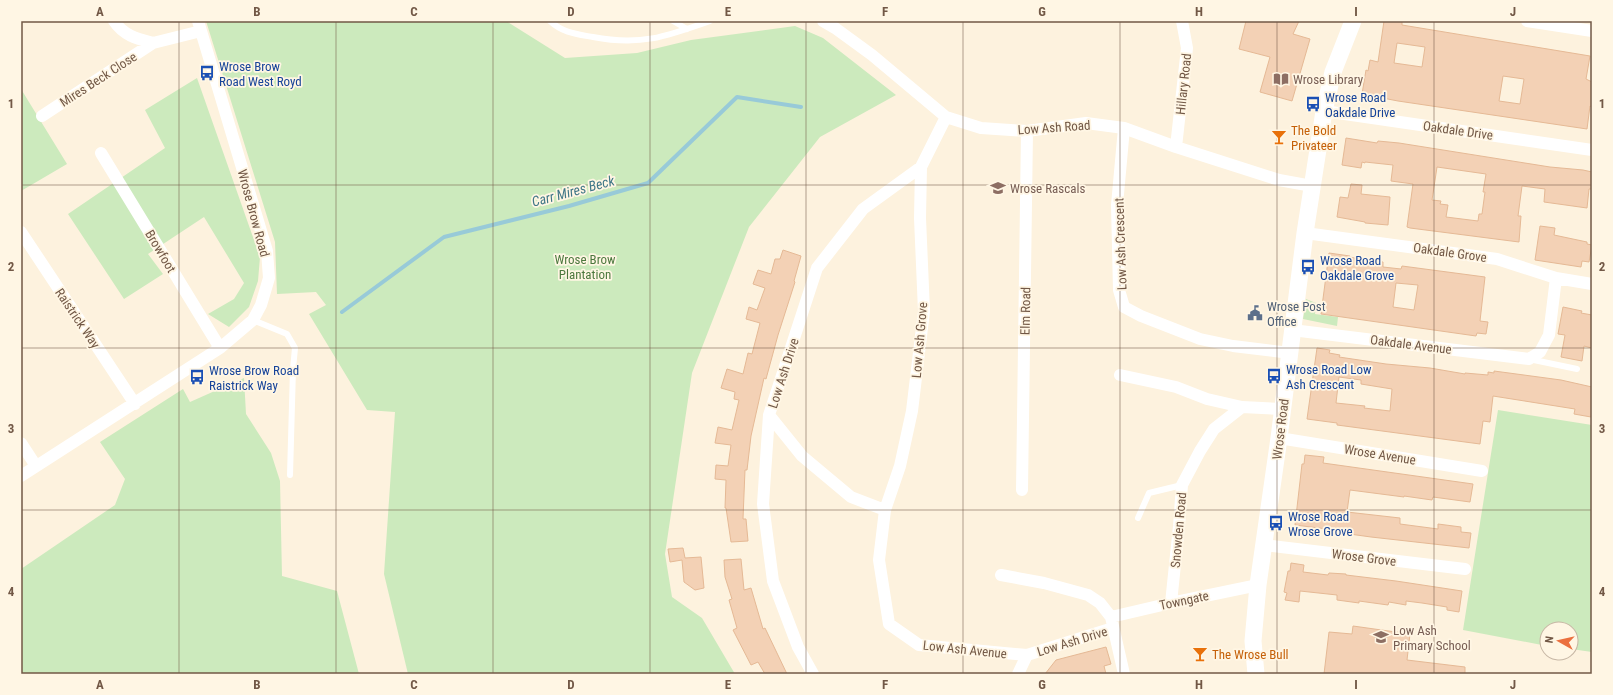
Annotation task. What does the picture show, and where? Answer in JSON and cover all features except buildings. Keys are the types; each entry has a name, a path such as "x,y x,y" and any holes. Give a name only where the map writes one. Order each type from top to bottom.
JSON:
{"street":[{"name":"Mires Beck Close","path":"114,21 118,28 133,38 153,43"},
{"name":"Low Ash Road","path":"823,21 836,24 946,117 981,128 1027,131 1086,123 1124,128 1176,147 1279,180 1312,186"},
{"name":"Hillary Road","path":"1176,147 1188,48 1182,21"},
{"name":"Wrose Road","path":"1256,674 1252,641 1258,585 1279,438 1305,233 1324,111 1333,72 1352,21"},
{"path":"1526,21 1592,31"},
{"name":"Mires Beck Close","path":"42,116 153,43 200,26"},
{"name":"Wrose Brow Road","path":"21,476 220,348 253,320 261,305 269,278 267,251 200,26"},
{"name":"Oakdale Drive","path":"1324,111 1592,150"},
{"name":"Low Ash Drive","path":"813,674 798,647 772,581 763,504 769,415 818,268 863,209 921,167 946,117"},
{"name":"Low Ash Crescent","path":"1124,128 1117,205 1119,290 1124,308 1200,339 1233,346 1290,353"},
{"name":"Elm Road","path":"1022,490 1027,131"},
{"name":"Browfoot","path":"101,153 220,348"},
{"name":"Low Ash Grove","path":"885,510 900,466 912,411 924,311 920,218 921,167"},
{"name":"Raistrick Way","path":"21,232 135,404"},
{"name":"Oakdale Grove","path":"1305,233 1497,259 1556,278 1592,284"},
{"path":"1529,359 1540,352 1550,335 1556,278"},
{"name":"Oakdale Avenue","path":"1292,330 1529,359"},
{"path":"1120,374 1176,387 1207,398 1242,407 1282,409"},
{"name":"Snowden Road","path":"1170,603 1182,485 1200,451 1214,429 1242,407"},
{"path":"769,415 802,456 851,497 885,510"},
{"name":"Wrose Avenue","path":"1279,438 1482,471"},
{"path":"21,443 36,466"},
{"name":"Low Ash Avenue","path":"885,510 879,560 889,624 918,645 1027,655"},
{"name":"Wrose Grove","path":"1263,545 1465,569"},
{"path":"1001,575 1044,583 1088,595 1100,603 1112,623 1124,674"},
{"name":"Towngate","path":"1112,623 1170,603 1258,585"},
{"name":"Low Ash Drive","path":"1018,674 1027,655 1112,623"}],"lane":[{"path":"550,21 558,28 574,35 609,41 652,39 710,21"},
{"path":"673,21 687,29"},
{"path":"253,320 287,334 295,348 290,475"},
{"name":"Oakdale Avenue","path":"1529,359 1577,368"},
{"path":"1138,518 1149,493 1182,485"}],"green space":[{"name":"Wrose Brow Plantation","path":"206,21 506,21 565,58 637,53 691,40 795,26 823,38 896,95 820,137 749,227 692,373 665,554 672,597 702,618 735,674 408,674 384,574 395,412 367,410 309,314 326,305 316,292 277,294 275,242"},
{"path":"197,78 260,257 258,281 249,307 229,327 208,314 234,299 244,283 204,217 148,254 163,274 124,299 68,214 165,148 145,110"},
{"path":"21,89 67,164 21,191"},
{"path":"1306,299 1316,303 1315,314 1338,317 1337,326 1303,319"},
{"path":"244,378 246,414 271,453 280,481 282,576 337,591 359,674 21,674 21,569 115,505 125,479 100,442 183,389 190,402"},
{"path":"1498,410 1592,425 1592,652 1579,650 1579,621 1539,621 1539,644 1463,630"}],"waterway":[{"name":"Carr Mires Beck","path":"342,312 444,237 569,206 648,183 737,97 801,107"}],"place":[{"name":"Wrose Brow Road West Royd","path":"207,73"},
{"name":"Wrose Library","path":"1281,79"},
{"name":"Wrose Road Oakdale Drive","path":"1313,104"},
{"name":"The Bold Privateer","path":"1279,137"},
{"name":"Wrose Rascals","path":"998,188"},
{"name":"Wrose Road Oakdale Grove","path":"1308,267"},
{"name":"Wrose Post Office","path":"1255,313"},
{"name":"Wrose Road Low Ash Crescent","path":"1274,376"},
{"name":"Wrose Brow Road Raistrick Way","path":"197,377"},
{"name":"Wrose Road Wrose Grove","path":"1276,523"},
{"name":"Low Ash Primary School","path":"1381,637"},
{"name":"The Wrose Bull","path":"1200,654"}]}
